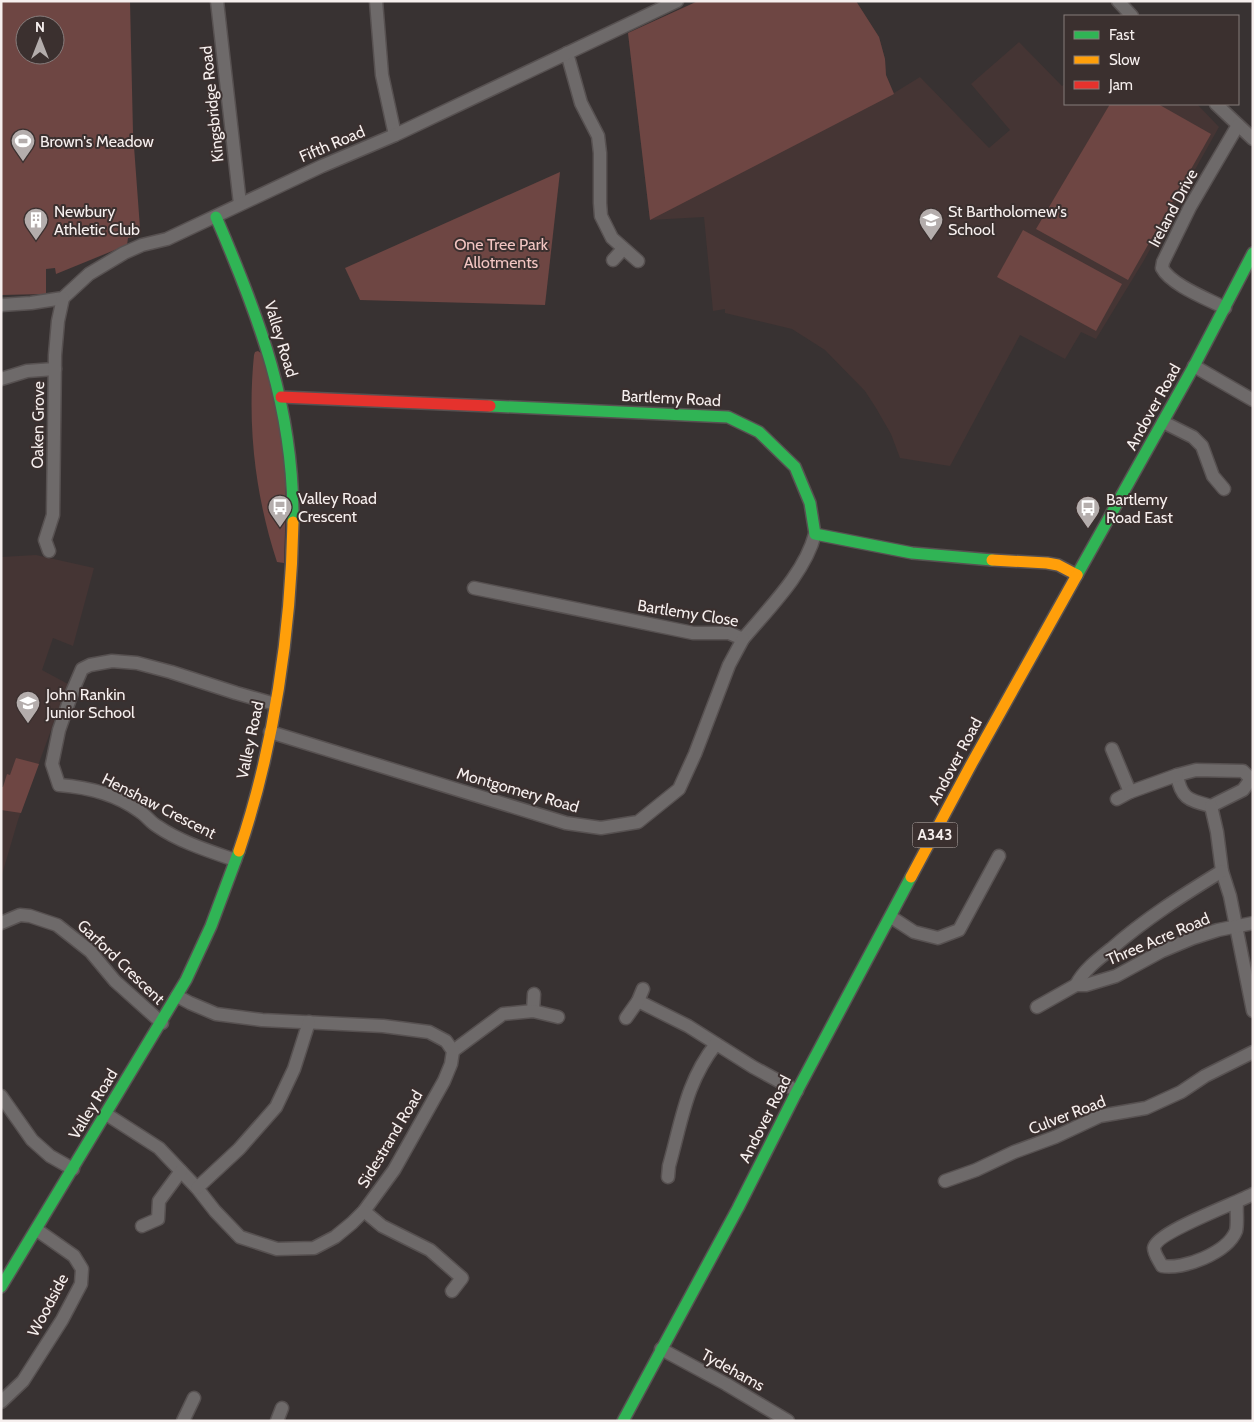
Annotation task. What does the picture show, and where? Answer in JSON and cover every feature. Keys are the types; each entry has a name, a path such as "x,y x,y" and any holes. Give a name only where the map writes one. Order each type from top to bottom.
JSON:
{"street":[{"name":"Kingsbridge Road","path":"217,1 240,204"},
{"path":"376,1 382,75 396,135"},
{"name":"Fifth Road","path":"63,298 89,274 142,245 167,239 322,166 396,135 566,53 662,4 677,1"},
{"path":"1118,1 1131,15"},
{"path":"566,53 581,103 598,136 601,216 612,238 638,262"},
{"path":"1217,105 1253,139"},
{"name":"Ireland Drive","path":"1225,308 1177,283 1164,273 1162,268 1163,262 1190,207 1238,125"},
{"name":"Valley Road","path":"1,1287 162,1022 194,964 214,919 235,860 254,800 270,732 287,621 293,539 290,461 281,397 270,353 257,314 216,217"},
{"path":"613,260 623,249"},
{"name":"Andover Road","path":"623,1421 738,1208 972,763 1194,366 1253,254"},
{"path":"1,305 63,298"},
{"name":"Oaken Grove","path":"49,551 45,540 53,515 55,369 58,320 63,298"},
{"path":"1194,366 1253,400"},
{"path":"1,379 27,371 55,369"},
{"name":"Bartlemy Road","path":"281,397 728,417 759,432 795,467 810,503 815,534"},
{"path":"1163,422 1193,437 1202,446 1213,476 1224,489"},
{"path":"815,534 912,553 1010,562 1047,563 1058,565 1077,574"},
{"name":"Bartlemy Close","path":"474,588 693,633 729,633 743,639 778,598 799,569 812,548 815,534"},
{"name":"Montgomery Road","path":"270,732 566,823 601,828 638,822 679,789 695,754 729,665 743,639"},
{"name":"Henshaw Crescent","path":"235,860 197,846 156,826 139,811 109,796 81,787 59,785 52,764 60,730 73,690 82,670 90,665 112,661 137,663 275,704"},
{"path":"1112,750 1130,792"},
{"path":"1116,799 1130,792 1177,775 1196,770 1243,771 1251,779 1243,790 1211,806 1192,800 1180,790 1177,775"},
{"path":"1211,806 1217,832 1222,871 1230,896 1253,1011"},
{"path":"891,917 914,932 938,938 959,930 999,856"},
{"name":"Three Acre Road","path":"1076,985 1082,974 1131,932 1175,900 1222,871"},
{"name":"Garford Crescent","path":"1,923 20,915 30,916 57,925 90,951 115,981 162,1022"},
{"name":"Three Acre Road","path":"1037,1007 1076,985 1086,985 1116,976 1162,951 1193,938 1253,922"},
{"path":"626,1018 638,1001 643,989"},
{"path":"533,1011 534,994"},
{"path":"177,996 216,1014 262,1020 383,1026 429,1032 446,1041 453,1051 503,1014 533,1011 558,1017"},
{"path":"638,1001 688,1026 753,1067 798,1091"},
{"path":"198,1188 239,1149 276,1107 294,1069 309,1022"},
{"path":"668,1178 669,1166 687,1096 702,1061 716,1044"},
{"name":"Sidestrand Road","path":"106,1114 159,1148 198,1188 215,1211 240,1237 278,1249 314,1248 334,1237 352,1223 364,1211 394,1170 444,1081 452,1064 453,1051"},
{"name":"Culver Road","path":"945,1181 1055,1137 1100,1116 1146,1108 1181,1092 1205,1076 1253,1052"},
{"path":"1,1096 32,1140 50,1156 73,1169"},
{"path":"142,1226 158,1219 159,1201 181,1171"},
{"path":"1237,1203 1237,1229 1232,1238 1211,1255 1171,1268 1162,1266 1154,1248 1156,1242 1182,1226 1225,1206 1237,1203 1253,1194"},
{"path":"364,1211 382,1226 430,1250 462,1278 452,1291"},
{"name":"Woodside","path":"1,1402 23,1381 62,1320 80,1284 82,1269 74,1256 37,1230"},
{"name":"Tydehams","path":"661,1349 726,1384 788,1421"},
{"path":"183,1421 194,1398"},
{"path":"278,1421 282,1408"}],"shaded area":[{"name":"St Bartholomew's School","path":"698,1 856,1 879,37 885,59 886,75 894,93 920,77 989,148 1010,130 971,84 1019,42 1062,86 1064,85 1064,105 1198,105 1219,127 1143,262 1096,339 1081,332 1065,359 1020,335 950,466 900,458 891,434 865,391 825,350 792,329 725,313 725,309 713,311 704,217 650,220 628,33"},
{"name":"John Rankin Junior School","path":"36,555 94,568 73,646 53,638 42,670 68,684 18,820 1,878 1,557"}],"green space":[{"path":"1,1 130,1 133,133 140,228 133,228 134,237 128,238 127,245 56,274 55,268 46,269 46,294 1,295"},
{"path":"698,1 856,1 879,37 885,59 886,75 894,94 650,220 628,33"},
{"path":"1109,105 1160,105 1211,134 1128,280 1036,229"},
{"name":"One Tree Park Allotments","path":"560,172 545,305 360,300 345,268"},
{"path":"1023,230 1122,284 1096,331 997,277"},
{"path":"258,351 262,354 272,393 284,459 286,498 284,563 277,562 269,537 258,486 252,434 252,381 254,355"},
{"path":"16,758 39,764 21,813 1,810 1,787 3,787 7,774 10,775"}],"traffic: fast":[{"path":"216,217 260,329 281,403 288,441 292,481 293,522"},
{"path":"1077,575 1194,366 1253,253"},
{"path":"490,406 728,417 759,432 795,467 810,503 815,534 912,553 992,560"},
{"path":"1,1287 186,980 211,926 239,851"},
{"path":"623,1421 738,1208 797,1091 911,877"}],"traffic: slow":[{"path":"239,851 262,771 278,689 289,605 293,522"},
{"path":"992,560 1047,563 1058,565 1077,575"},
{"path":"911,877 1077,575"}],"traffic: jam":[{"path":"281,397 490,406"}],"place":[{"name":"Brown's Meadow","path":"23,162"},
{"name":"Newbury Athletic Club","path":"36,241"},
{"name":"St Bartholomew's School","path":"931,241"},
{"name":"Valley Road Crescent","path":"280,528"},
{"name":"Bartlemy Road East","path":"1088,529"},
{"name":"John Rankin Junior School","path":"28,724"}]}
